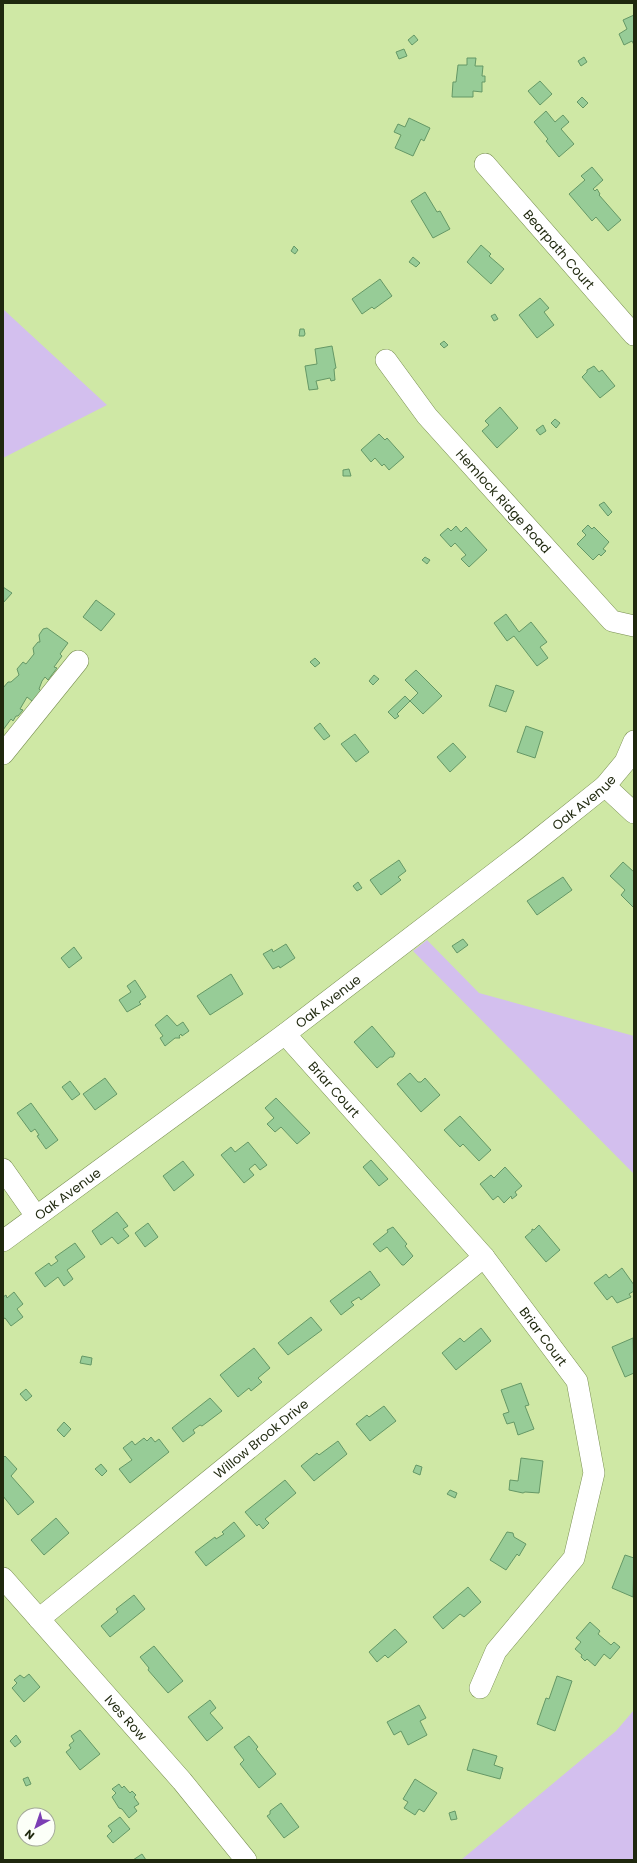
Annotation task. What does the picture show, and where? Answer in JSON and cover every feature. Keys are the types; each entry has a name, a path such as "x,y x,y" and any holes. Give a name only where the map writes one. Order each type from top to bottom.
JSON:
{"street":[{"name":"Bearpath Court","path":"485,164 634,335"},
{"name":"Hemlock Ridge Road","path":"386,360 427,416 612,621 634,626"},
{"path":"3,754 78,661"},
{"name":"Oak Avenue","path":"3,1241 285,1034 516,857 605,786 625,762 634,741"},
{"path":"605,786 634,813"},
{"name":"Briar Court","path":"285,1034 484,1257 577,1381 594,1473 574,1558 496,1651 480,1688"},
{"path":"3,1169 36,1216"},
{"name":"Willow Brook Drive","path":"38,1619 484,1257"},
{"name":"Ives Row","path":"3,1578 182,1781 246,1860"}],"shaded area":[{"path":"3,309 107,405 3,458"},
{"path":"427,940 479,993 634,1036 634,1174 413,951"},
{"path":"634,1710 634,1860 461,1860 616,1731"}],"building":[{"path":"634,15 634,45 632,41 624,45 619,34 627,29 623,20"},
{"path":"414,35 418,40 412,45 408,40"},
{"path":"404,49 407,56 399,59 396,52"},
{"path":"584,57 587,62 581,66 578,61"},
{"path":"467,58 476,58 475,66 483,66 482,76 485,76 485,82 482,82 482,92 473,91 473,97 452,97 453,82 456,82 458,65 467,65"},
{"path":"540,81 552,94 540,105 528,91"},
{"path":"582,97 588,103 583,108 577,102"},
{"path":"546,111 555,122 563,115 569,122 561,129 574,144 559,157 546,141 548,139 534,122"},
{"path":"409,118 430,128 424,141 421,139 413,156 395,148 401,135 394,132 398,124 405,127"},
{"path":"592,167 603,180 593,189 595,191 597,189 600,194 599,195 621,220 608,231 596,217 592,221 569,194 585,180 581,176"},
{"path":"425,192 437,212 440,211 450,229 433,238 411,201"},
{"path":"481,245 491,254 489,256 504,269 491,284 467,262"},
{"path":"294,246 298,250 295,254 291,251"},
{"path":"413,257 420,263 416,267 409,262"},
{"path":"380,279 392,296 374,309 372,307 362,314 352,299"},
{"path":"540,298 549,308 544,312 554,325 537,338 519,315"},
{"path":"495,314 498,319 494,321 491,316"},
{"path":"300,329 304,329 304,336 299,336"},
{"path":"444,341 448,345 444,348 440,344"},
{"path":"332,346 336,368 334,369 335,380 331,381 330,378 316,381 318,389 309,390 305,366 317,364 315,349"},
{"path":"594,366 599,372 602,370 615,386 600,398 582,377 587,370"},
{"path":"500,407 518,428 497,448 482,431 489,425 485,421"},
{"path":"555,419 560,423 556,428 551,423"},
{"path":"543,425 546,431 540,435 536,430"},
{"path":"379,434 385,440 387,438 404,457 389,470 384,464 382,466 375,458 371,462 361,450"},
{"path":"349,469 351,476 343,476 343,470"},
{"path":"604,502 612,512 608,516 599,505"},
{"path":"588,525 592,529 594,527 609,542 603,549 606,551 601,556 599,554 593,560 577,544 586,535 582,531"},
{"path":"456,526 461,532 466,527 487,550 469,567 461,559 466,555 455,543 451,547 440,535 448,528 451,531"},
{"path":"425,557 430,560 427,564 422,560"},
{"path":"3,587 12,593 3,603"},
{"path":"96,600 115,614 101,631 83,617"},
{"path":"506,614 519,632 531,622 547,642 540,647 548,658 537,666 514,636 507,641 494,623"},
{"path":"47,628 68,643 60,654 62,656 54,667 57,668 48,680 45,677 42,681 39,689 41,691 32,701 27,697 20,709 23,710 13,721 11,719 3,730 3,688 8,682 11,682 19,675 17,669 23,662 26,664 34,654 33,648 38,642 40,642 39,635 43,629"},
{"path":"315,658 320,663 315,667 310,662"},
{"path":"416,670 442,696 423,714 410,701 418,693 405,680"},
{"path":"374,675 379,679 373,685 369,681"},
{"path":"496,685 514,691 506,712 489,706"},
{"path":"405,696 410,701 397,714 399,716 395,719 388,712"},
{"path":"320,723 330,736 324,740 314,728"},
{"path":"526,726 543,732 535,758 517,752"},
{"path":"355,734 369,752 356,762 341,744"},
{"path":"453,743 466,757 450,772 437,757"},
{"path":"399,860 406,871 398,877 401,880 381,895 370,880"},
{"path":"623,862 634,872 634,908 621,895 625,890 610,876"},
{"path":"563,877 572,890 537,915 527,901"},
{"path":"358,882 362,888 357,891 353,886"},
{"path":"463,939 468,945 457,953 452,946"},
{"path":"286,944 295,958 280,968 279,966 273,969 263,954 272,949 273,952"},
{"path":"74,947 82,958 69,968 61,958"},
{"path":"231,974 243,994 210,1015 197,996"},
{"path":"135,980 146,997 139,1002 141,1004 127,1012 119,1000 131,992 127,986"},
{"path":"167,1015 177,1026 183,1022 189,1031 182,1036 181,1034 179,1036 180,1038 175,1038 165,1046 160,1038 163,1036 155,1025"},
{"path":"372,1026 395,1053 393,1057 390,1057 377,1068 354,1042"},
{"path":"410,1073 418,1082 421,1082 425,1078 440,1095 421,1112 397,1084"},
{"path":"105,1078 117,1094 95,1110 83,1094"},
{"path":"70,1081 80,1094 72,1100 62,1087"},
{"path":"276,1098 310,1133 297,1144 281,1127 275,1132 267,1124 274,1118 265,1108"},
{"path":"31,1103 58,1140 46,1149 37,1136 39,1135 35,1129 31,1132 17,1113"},
{"path":"460,1116 491,1150 479,1161 463,1144 460,1147 444,1130"},
{"path":"248,1142 267,1165 260,1170 255,1164 249,1169 254,1175 244,1183 221,1155 231,1147 235,1152"},
{"path":"371,1160 388,1179 379,1186 363,1167"},
{"path":"183,1161 194,1175 174,1191 163,1176"},
{"path":"505,1167 522,1186 515,1192 517,1195 512,1199 511,1196 504,1203 498,1196 493,1200 480,1184 491,1175 494,1178"},
{"path":"117,1212 128,1226 123,1229 129,1236 118,1244 112,1237 101,1245 92,1231"},
{"path":"148,1223 158,1237 145,1247 135,1233"},
{"path":"539,1225 560,1250 546,1262 525,1237 532,1231 532,1229 534,1230"},
{"path":"393,1227 407,1244 405,1246 413,1256 404,1265 402,1265 387,1247 380,1252 373,1244 388,1232 387,1230"},
{"path":"75,1243 85,1257 67,1270 73,1279 64,1286 58,1277 45,1287 35,1273 49,1263 51,1266 58,1261 55,1257"},
{"path":"622,1268 634,1285 634,1291 629,1294 631,1297 617,1303 612,1296 607,1300 594,1283 606,1274 609,1278"},
{"path":"370,1271 380,1285 361,1300 359,1297 351,1302 354,1305 341,1315 330,1301"},
{"path":"14,1292 23,1304 17,1309 23,1317 11,1326 5,1318 3,1319 3,1297 6,1295 7,1298"},
{"path":"311,1317 322,1330 288,1355 278,1343"},
{"path":"481,1328 491,1341 456,1370 442,1353 460,1338 464,1342"},
{"path":"633,1338 634,1373 625,1377 612,1347"},
{"path":"254,1348 270,1368 258,1378 262,1382 251,1391 249,1388 238,1397 220,1375"},
{"path":"82,1356 92,1358 91,1365 80,1363"},
{"path":"521,1383 529,1405 525,1406 534,1429 518,1435 514,1422 507,1424 503,1414 509,1412 501,1390"},
{"path":"26,1389 32,1396 26,1401 20,1394"},
{"path":"210,1398 222,1411 202,1426 200,1425 193,1430 195,1433 183,1442 172,1428"},
{"path":"384,1406 396,1421 370,1441 356,1424 367,1415 369,1417"},
{"path":"64,1422 71,1429 64,1437 57,1430"},
{"path":"151,1437 155,1442 159,1439 169,1452 130,1483 119,1469 132,1460 123,1448 132,1441 135,1445 144,1438 147,1441"},
{"path":"338,1441 347,1454 314,1481 301,1466 317,1453 319,1455"},
{"path":"5,1456 17,1469 11,1476 34,1502 18,1515 3,1496 3,1458"},
{"path":"521,1458 543,1461 539,1493 523,1493 509,1490 510,1480 518,1481"},
{"path":"101,1464 107,1471 102,1476 95,1469"},
{"path":"416,1465 422,1467 420,1475 413,1472"},
{"path":"285,1480 296,1493 265,1519 269,1523 263,1529 259,1524 257,1526 245,1512"},
{"path":"450,1490 457,1493 455,1498 447,1494"},
{"path":"56,1518 69,1533 44,1555 31,1540"},
{"path":"234,1522 245,1536 206,1566 195,1552 215,1537 216,1539 224,1534 222,1532"},
{"path":"507,1532 513,1533 514,1537 526,1544 519,1556 517,1554 506,1570 490,1560"},
{"path":"625,1555 634,1558 633,1597 612,1588"},
{"path":"468,1587 481,1602 464,1617 460,1614 443,1629 433,1617"},
{"path":"134,1595 145,1609 110,1637 101,1626 118,1612 116,1609"},
{"path":"590,1622 600,1631 598,1634 611,1645 614,1642 620,1647 610,1659 604,1654 595,1666 587,1659 585,1661 581,1657 582,1655 575,1649 581,1642 576,1638"},
{"path":"395,1629 407,1642 388,1658 385,1655 377,1662 369,1652"},
{"path":"154,1646 183,1681 168,1693 148,1670 149,1668 140,1657"},
{"path":"29,1674 40,1687 24,1702 12,1688 17,1683 14,1680 20,1675 24,1678"},
{"path":"557,1676 572,1681 555,1731 537,1724 546,1698 549,1699"},
{"path":"210,1700 216,1708 210,1713 223,1728 207,1741 188,1717"},
{"path":"419,1705 426,1718 420,1721 427,1735 408,1745 401,1731 394,1735 387,1722"},
{"path":"80,1730 100,1754 80,1770 66,1752 71,1748 69,1745 74,1741 71,1736"},
{"path":"16,1735 21,1742 15,1747 10,1741"},
{"path":"249,1736 258,1747 256,1749 276,1774 259,1788 240,1764 244,1760 234,1747"},
{"path":"473,1749 497,1756 494,1765 503,1768 500,1779 467,1770"},
{"path":"28,1777 31,1784 26,1786 23,1779"},
{"path":"415,1779 437,1793 424,1812 419,1809 415,1815 404,1808 408,1802 403,1799"},
{"path":"119,1784 122,1788 124,1786 130,1793 132,1791 136,1795 134,1797 139,1804 134,1807 137,1811 129,1818 122,1809 119,1808 112,1797 116,1793 112,1789"},
{"path":"281,1803 299,1827 284,1838 267,1816 270,1814 270,1811"},
{"path":"455,1811 457,1819 451,1820 449,1813"},
{"path":"120,1817 130,1829 113,1843 107,1836 112,1831 108,1826"},
{"path":"142,1854 146,1860 133,1860"}]}
